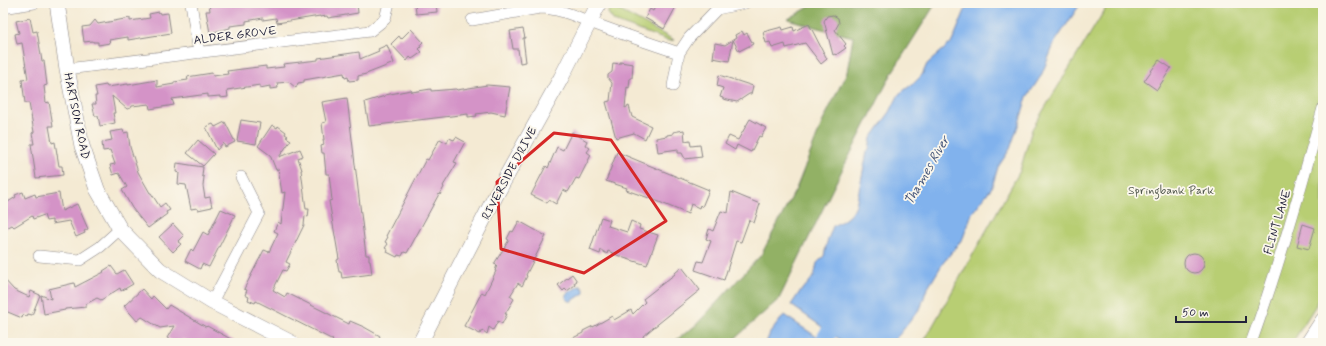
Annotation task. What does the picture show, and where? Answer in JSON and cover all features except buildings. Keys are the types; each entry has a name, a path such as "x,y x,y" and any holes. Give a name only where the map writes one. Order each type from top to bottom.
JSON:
{"street":[{"path":"3,8 34,3"},
{"name":"HARTSON ROAD","path":"58,3 67,69 82,146 97,189 120,229 160,270 212,302 292,343"},
{"path":"191,3 199,53"},
{"name":"ALDER GROVE","path":"67,69 370,31 385,19 389,3"},
{"name":"RIVERSIDE DRIVE","path":"420,343 496,195 561,78 599,3"},
{"path":"673,86 679,53 689,38 718,10 745,3"},
{"path":"472,20 540,8 548,8 679,53"},
{"name":"FLINT LANE","path":"1251,343 1285,243 1323,108"},
{"path":"212,302 258,212 241,177"},
{"path":"39,256 80,260 100,247 120,229"},
{"path":"1308,343 1323,320"}],"highlighted area":[{"path":"554,133 611,140 666,221 584,273 501,249 497,182"}],"green space":[{"path":"610,3 615,3 613,7 674,40 669,41 614,21 608,13"},
{"path":"816,3 936,3 893,71 838,178 779,299 730,343 672,343 695,326 761,255 796,189 822,123 847,72 853,37 788,19"},
{"name":"Springbank Park","path":"1109,3 1323,3 1323,294 1292,343 923,343 1020,171 1032,129"}],"water":[{"path":"968,3 1081,3 1055,42 1041,76 1027,97 1010,149 998,167 992,187 972,213 963,238 943,263 926,291 921,307 891,343 845,343 791,305 801,290 814,276 817,263 824,256 833,226 844,220 856,205 871,138 890,112 899,94 914,83 922,75 927,64 952,42"},
{"path":"581,286 584,290 584,293 572,301 569,301 566,298 566,294"},
{"path":"784,315 826,343 766,343 770,333"}],"waterway":[{"name":"Thames River","path":"822,343 841,313"}]}
